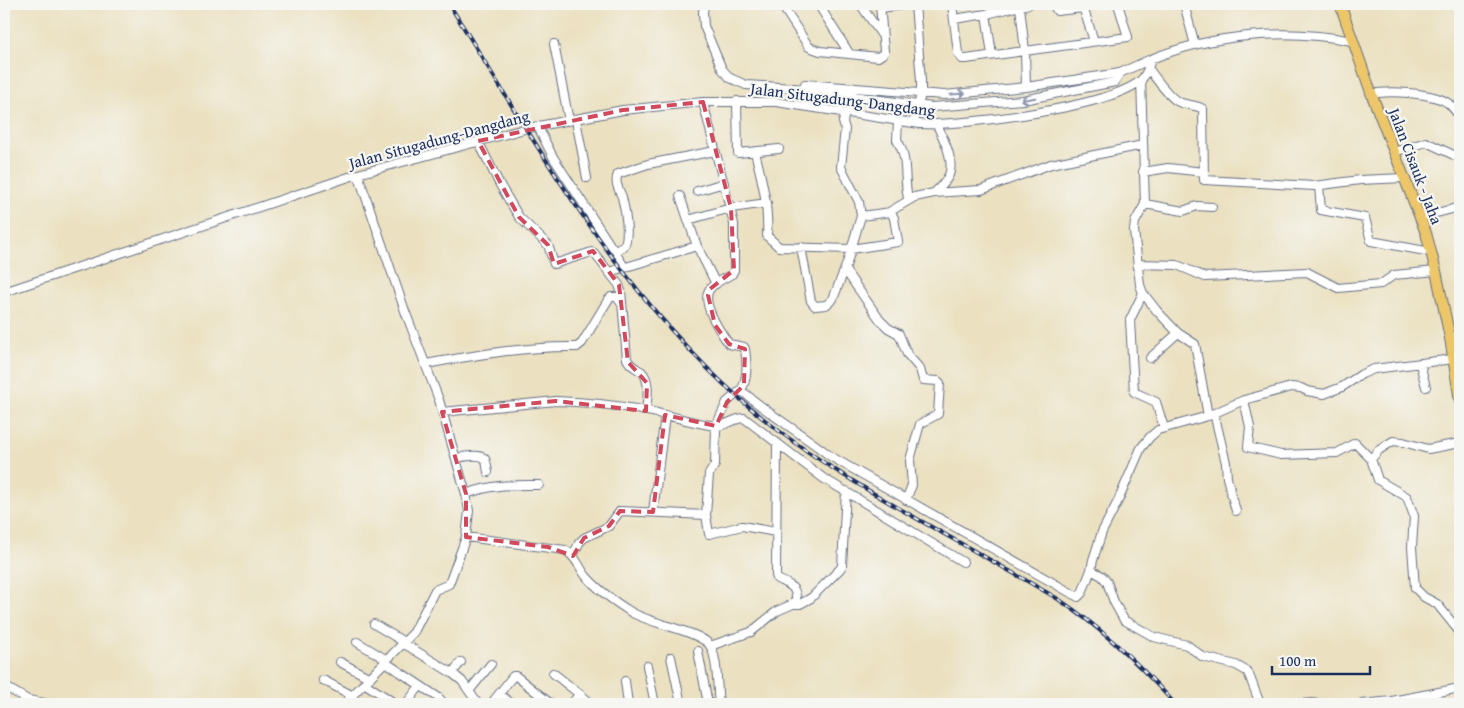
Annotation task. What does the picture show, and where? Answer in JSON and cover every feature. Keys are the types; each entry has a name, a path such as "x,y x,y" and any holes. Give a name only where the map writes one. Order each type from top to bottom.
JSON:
{"main road":[{"name":"Jalan Cisauk - Jaha","path":"1340,4 1394,152 1421,217 1455,336 1453,359 1458,378 1460,401"}],"street":[{"path":"704,4 702,13 704,26 722,69 730,78 746,85 794,88 918,107 942,107 1024,100 1116,76 1151,59 1195,45 1250,34 1324,37 1352,41"},
{"path":"780,4 808,47 820,51 881,56 884,51 881,6 910,4"},
{"path":"818,4 849,53"},
{"path":"860,4 882,37"},
{"path":"914,4 921,81 921,94 914,122"},
{"path":"952,4 958,53 962,59 1128,37 1118,4"},
{"path":"954,19 1029,4"},
{"path":"1053,4 1057,11 1082,6 1094,41"},
{"path":"1184,4 1195,45"},
{"path":"1020,7 1025,51 1026,87"},
{"path":"986,14 992,55"},
{"path":"554,44 587,178"},
{"path":"1151,59 1141,80 1145,204 1135,222 1134,230 1140,285 1157,311 1178,333 1195,344 1211,415 1226,464 1226,478 1236,511"},
{"path":"1148,68 1175,100 1188,106 1198,106 1203,109 1204,180 1319,186 1360,180 1404,178"},
{"path":"804,84 944,95 1116,76"},
{"path":"1116,76 1118,93"},
{"name":"Jalan Situgadung-Dangdang","path":"4,292 358,174 478,141 623,110 704,102 776,102 898,121 937,125 1046,111 1085,103 1118,93 1141,80"},
{"path":"1372,94 1397,92 1433,97 1448,104 1460,118"},
{"path":"737,101 738,153 779,149"},
{"path":"704,102 734,224 734,270 732,274 710,289 708,295 715,325 729,344 744,347 746,350 744,385 727,402 716,426 716,465 708,474 706,515 708,534 742,526 776,532"},
{"path":"801,247 804,253 804,266 811,301 815,306 822,307 833,299 861,216 859,202 841,166 845,129 843,122 846,113"},
{"path":"898,121 897,140 901,145 904,155 908,196 913,198"},
{"path":"934,194 946,181 950,173 946,146 937,125"},
{"path":"538,127 554,157 625,268"},
{"path":"478,141 500,185 519,217 548,245 554,264 592,252 620,288 628,362 642,373 647,383 646,411"},
{"path":"1394,152 1426,142 1460,158"},
{"path":"861,216 889,212 913,198 934,194 981,190 1051,164 1143,145"},
{"path":"615,251 624,246 627,236 623,203 616,183 618,174 648,164 715,151"},
{"path":"755,152 766,203 767,236 779,246 851,249 898,242 894,218 892,212 889,212"},
{"path":"1144,172 1168,168 1204,172"},
{"path":"344,704 414,632 435,590 449,584 466,537 469,511 466,494 442,412 358,174"},
{"path":"697,191 724,183"},
{"path":"1319,186 1321,210 1366,218 1371,241 1431,252"},
{"path":"680,196 697,246 716,284"},
{"path":"688,220 731,208 766,203"},
{"path":"1145,204 1183,211 1197,206 1212,207"},
{"path":"1421,217 1460,207"},
{"path":"609,272 697,246"},
{"path":"1138,264 1177,265 1205,277 1308,272 1338,288 1381,284 1394,275 1436,271"},
{"path":"844,270 880,320 888,328 899,334 907,354 920,368 922,380 938,381 940,384 938,414 920,424 910,460 912,484 906,500"},
{"path":"1144,293 1130,320 1134,392 1156,402 1164,428"},
{"path":"426,364 477,354 524,348 548,346 577,347 582,343 611,297 617,297 622,305"},
{"path":"1150,358 1178,333"},
{"path":"741,390 753,401 808,438 830,456 1078,597 1091,570 1102,532 1141,448 1150,436 1164,428 1211,415 1244,400 1294,386 1324,394 1342,387 1368,370 1453,359"},
{"path":"1420,364 1426,387"},
{"path":"1244,400 1250,427 1248,447 1281,455 1290,455 1337,452 1355,443 1371,459 1378,480 1407,497 1414,516 1412,547 1415,588 1424,597 1437,604 1458,630 1460,645"},
{"path":"442,412 556,401 594,403 646,411 716,426 744,418 823,478 963,562"},
{"path":"653,512 665,415"},
{"path":"1371,459 1379,450 1393,441 1428,449 1460,443"},
{"path":"777,443 776,575 777,579 794,588 796,599 793,604"},
{"path":"456,458 483,457 486,460 488,472"},
{"path":"466,494 484,487 500,485 539,485"},
{"path":"710,646 750,632 771,614 811,598 842,566 846,491"},
{"path":"573,556 579,543 584,538 609,526 620,511 706,515"},
{"path":"466,537 565,550 573,556 586,576 608,597 640,617 686,632 707,642 714,654 719,704"},
{"path":"1091,570 1102,576 1107,582 1114,602 1124,620 1154,637 1186,645 1203,657 1236,666 1248,672 1260,704"},
{"path":"374,624 462,680 478,704"},
{"path":"358,642 442,703"},
{"path":"698,651 708,704"},
{"path":"671,658 682,704"},
{"path":"340,662 367,680 396,704"},
{"path":"452,673 461,662"},
{"path":"469,691 491,664"},
{"path":"647,666 655,704"},
{"path":"553,673 592,704"},
{"path":"491,704 513,676 516,676 552,704"},
{"path":"324,680 353,696"},
{"path":"624,680 628,704"},
{"path":"4,686 28,700 49,704"},
{"path":"406,704 420,686"},
{"path":"1362,704 1392,701 1460,688"},
{"path":"499,694 512,704"},
{"path":"571,704 580,694"},
{"path":"1301,704 1322,704"}],"highlighted area":[{"path":"703,102 731,208 734,270 710,289 708,295 715,325 729,344 745,349 744,385 727,402 716,426 665,415 653,512 620,511 609,526 584,538 573,556 548,547 466,537 466,494 442,412 556,401 646,411 647,383 628,362 619,285 593,251 554,264 548,245 519,217 478,141 623,110"}],"railway":[{"path":"449,4 581,212 616,262 654,310 695,356 761,417 805,450 897,507 1074,610 1120,647 1175,704"}]}
